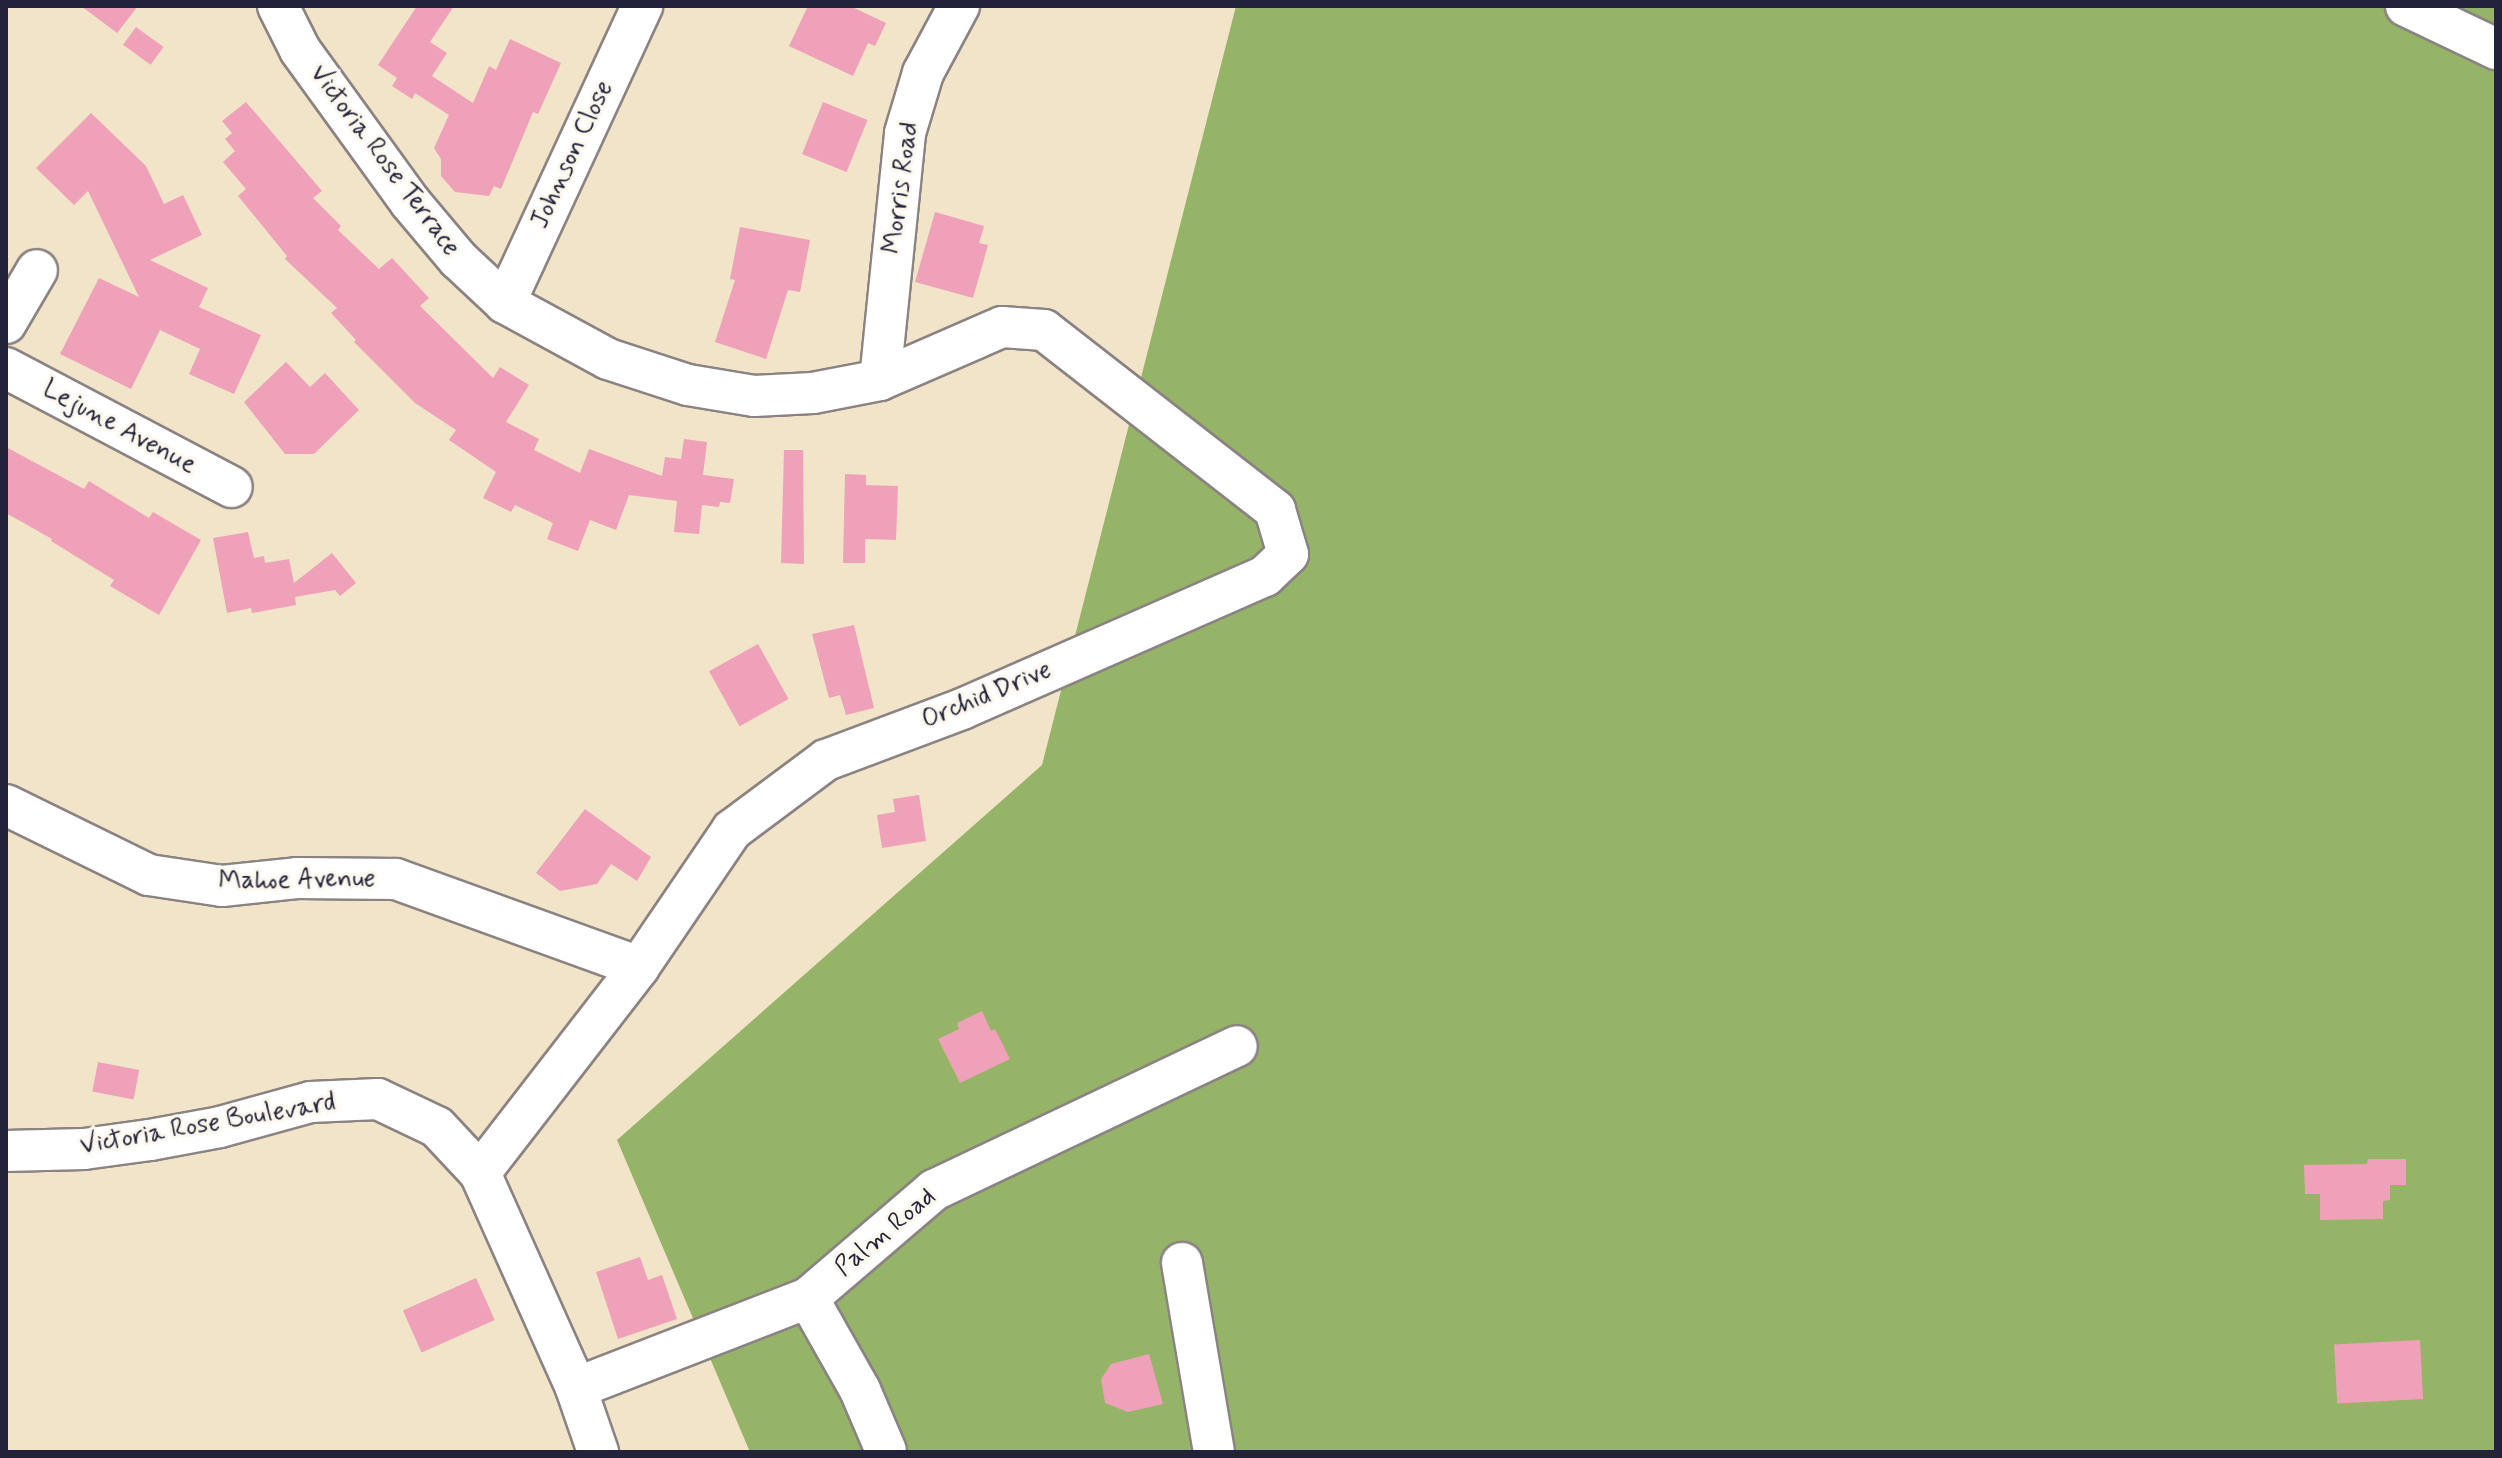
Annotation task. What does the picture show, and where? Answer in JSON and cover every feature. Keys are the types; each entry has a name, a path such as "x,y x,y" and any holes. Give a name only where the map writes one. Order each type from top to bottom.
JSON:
{"street":[{"name":"Victoria Rose Terrace","path":"278,6 300,50 410,202 458,259 505,303 608,359 688,385 754,396 813,393 880,380 1002,327"},
{"name":"Johnson Close","path":"505,303 642,6"},
{"name":"Morris Road","path":"880,380 905,133 923,73 959,6"},
{"path":"2406,6 2496,49"},
{"path":"6,323 37,270"},
{"name":"Orchid Drive","path":"480,1173 639,967 732,830 826,760 962,709 1265,576 1288,554 1275,510 1044,330 1002,327"},
{"name":"Lejune Avenue","path":"6,368 232,487"},
{"name":"Mahoe Avenue","path":"6,805 149,875 222,886 297,878 396,879 639,967"},
{"name":"Palm Road","path":"576,1388 808,1298 934,1190 1237,1046"},
{"name":"Victoria Rose Boulevard","path":"6,1151 84,1149 220,1127 311,1102 378,1099 437,1127 480,1173 576,1388 598,1452"},
{"path":"1182,1263 1214,1452"},
{"path":"808,1298 860,1390 886,1451"}],"green space":[{"path":"1236,6 2496,6 2496,1452 750,1452 617,1140 1042,765"}],"building":[{"path":"81,6 138,6 117,33"},
{"path":"417,6 454,6 430,42 447,53 432,76 473,103 489,66 496,70 510,39 561,63 538,114 533,112 501,189 494,186 489,196 455,192 441,176 441,159 434,148 449,115 415,93 412,99 392,86 397,78 378,65"},
{"path":"808,6 850,6 886,23 875,46 868,43 853,76 789,46"},
{"path":"136,27 164,47 151,65 123,45"},
{"path":"246,102 322,191 313,198 341,226 338,230 379,269 392,258 429,298 420,306 493,378 500,367 529,385 506,422 539,439 534,450 580,473 589,449 662,476 665,457 681,459 684,439 707,442 703,475 734,479 730,503 720,502 719,507 702,505 699,534 674,532 677,501 629,495 616,530 590,520 578,551 547,539 553,523 515,505 511,512 483,498 496,472 449,440 456,430 415,403 354,342 356,340 331,313 337,308 285,259 287,256 238,196 246,189 223,162 235,151 225,139 232,133 222,121"},
{"path":"823,102 868,120 847,172 802,154"},
{"path":"91,113 146,166 164,204 183,195 202,235 150,260 208,288 199,307 261,335 234,394 189,374 200,349 160,330 131,389 60,354 99,278 139,297 88,191 74,205 36,168"},
{"path":"935,212 984,226 979,243 988,245 973,298 915,282"},
{"path":"740,227 810,240 800,292 788,290 766,359 715,342 735,280 730,279"},
{"path":"286,362 310,387 325,373 359,410 314,454 285,454 244,402"},
{"path":"6,447 84,489 89,481 149,518 153,512 201,540 159,615 110,586 114,580 6,513"},
{"path":"784,450 803,450 804,564 781,563"},
{"path":"845,474 866,475 866,485 898,486 896,540 865,539 865,563 843,563"},
{"path":"248,532 254,558 264,556 265,563 289,559 294,583 332,553 356,583 340,596 335,590 295,597 296,605 252,613 251,608 227,613 213,538"},
{"path":"854,625 874,708 846,715 840,695 829,698 812,634"},
{"path":"758,644 789,699 740,726 709,671"},
{"path":"919,795 926,841 882,848 877,815 895,812 893,799"},
{"path":"585,809 651,857 637,881 611,864 597,884 560,891 536,873"},
{"path":"982,1011 1010,1059 960,1083 938,1039 959,1029 957,1023"},
{"path":"98,1062 139,1070 134,1099 92,1091"},
{"path":"2368,1159 2406,1159 2406,1185 2390,1185 2390,1200 2383,1201 2383,1219 2320,1220 2320,1194 2305,1194 2304,1165 2367,1164"},
{"path":"640,1257 648,1280 662,1275 677,1319 618,1339 596,1272"},
{"path":"476,1278 495,1320 422,1353 403,1311"},
{"path":"2420,1340 2423,1399 2337,1403 2334,1345"},
{"path":"1149,1354 1163,1404 1128,1412 1105,1403 1101,1379 1111,1364"}]}
